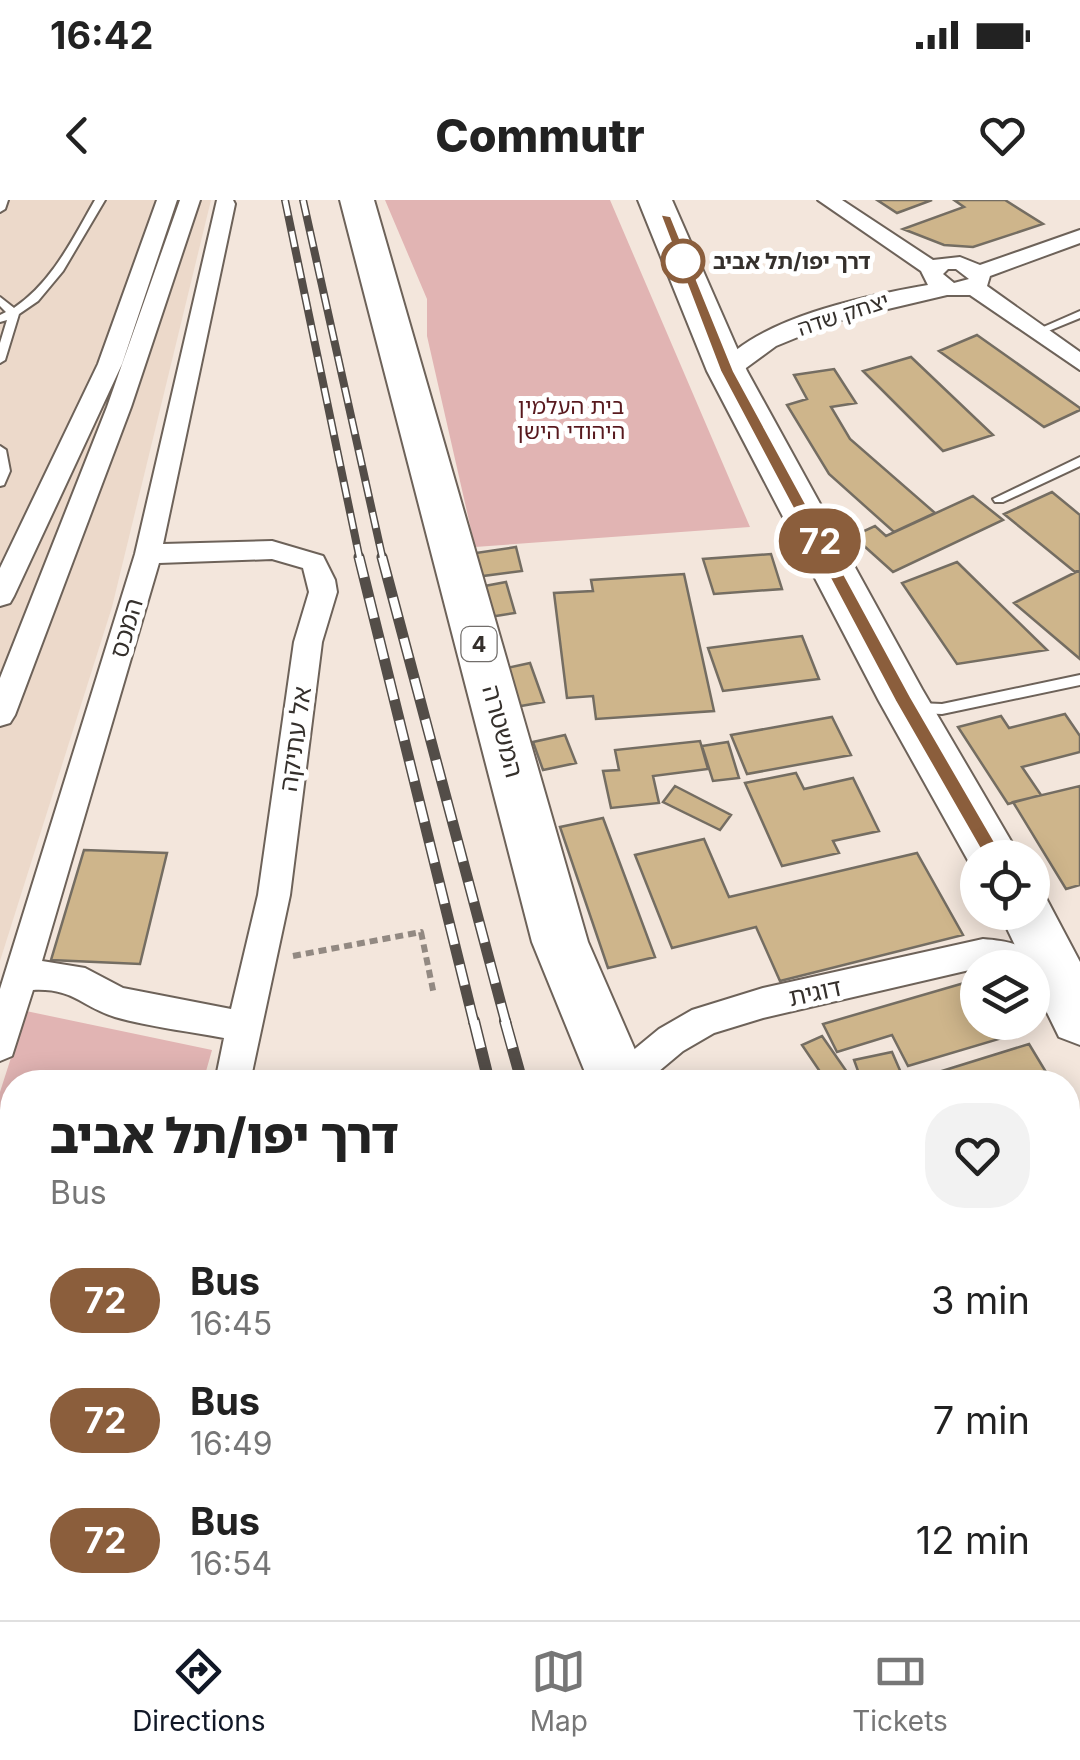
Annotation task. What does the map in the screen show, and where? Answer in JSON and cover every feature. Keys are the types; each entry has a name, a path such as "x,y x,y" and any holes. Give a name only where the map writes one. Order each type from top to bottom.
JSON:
{"highway":[{"name":"המשטרה","path":"357,200 560,942 615,1070"},
{"path":"662,205 904,701 984,840"},
{"path":"1034,930 1062,998"}],"street":[{"path":"0,596 110,364 167,200"},
{"path":"0,715 119,407 190,200"},
{"path":"828,200 941,274 968,265 976,280 1080,363"},
{"name":"המכס","path":"0,1044 24,976 148,554 225,204"},
{"path":"976,280 1080,236"},
{"name":"יצחק שדה","path":"727,338 750,349 776,336 909,293 941,274"},
{"name":"יצחק שדה","path":"727,338 776,336"},
{"name":"אל עתיקה","path":"148,554 272,550 314,562 322,580 323,592 308,642 274,895 235,1070"},
{"name":"דוגית","path":"635,1070 671,1040 704,1020 960,958"},
{"path":"24,976 67,979 85,984 116,1002 244,1027"}],"lane":[{"path":"0,210 3,200"},
{"path":"0,319 14,314 48,288 100,200"},
{"path":"0,300 14,314"},
{"path":"0,360 14,314"},
{"path":"1037,332 1080,314"},
{"path":"0,450 1,475"},
{"path":"999,498 1080,461"},
{"path":"904,701 923,710 942,709 1080,680"}],"path":[{"path":"258,963 421,932 434,995"}],"shaded area":[{"path":"0,200 211,200 112,607 0,961"}],"green space":[{"name":"בית העלמין היהודי הישן","path":"385,200 610,200 750,527 475,547 427,336 427,299"},
{"path":"26,1011 212,1050 206,1070 7,1070"}],"building":[{"path":"877,200 932,200 897,213"},
{"path":"954,200 1005,200 1043,224 973,247 944,245 903,229 964,207"},
{"path":"977,335 1080,410 1044,427 939,351"},
{"path":"911,357 993,435 943,451 863,371"},
{"path":"834,369 856,403 831,407 850,439 935,513 894,532 829,474 787,405 807,399 794,375"},
{"path":"1052,492 1080,515 1080,570 1075,572 1004,514"},
{"path":"973,496 1003,520 893,572 853,536 875,526 886,536"},
{"path":"516,547 522,571 475,577 469,554"},
{"path":"771,554 782,589 714,594 703,559"},
{"path":"957,562 1047,650 957,664 902,583"},
{"path":"1080,570 1080,659 1014,603"},
{"path":"684,574 714,711 596,719 593,696 567,698 554,593 593,591 591,580"},
{"path":"506,582 515,613 483,618 474,588"},
{"path":"802,636 819,679 723,691 708,648"},
{"path":"530,663 544,702 515,707 502,669"},
{"path":"1065,714 1080,736 1080,752 1022,767 1041,795 1008,804 958,727 1001,716 1009,728"},
{"path":"832,717 851,755 747,774 731,735"},
{"path":"565,735 576,763 543,770 533,742"},
{"path":"700,741 708,769 653,776 659,803 611,808 603,771 619,770 615,750"},
{"path":"728,742 739,778 713,781 702,746"},
{"path":"796,773 804,789 853,778 879,831 833,841 839,853 782,866 745,783"},
{"path":"675,786 731,815 720,830 663,802"},
{"path":"1080,786 1080,885 1066,889 1050,863 1050,840 1036,840 1013,802"},
{"path":"603,818 655,957 608,968 560,827"},
{"path":"704,839 729,897 917,853 963,935 780,981 756,927 672,948 635,855"},
{"path":"84,850 167,853 140,964 51,960"},
{"path":"960,984 960,1040 995,1040 908,1066 892,1035 837,1052 823,1024"},
{"path":"822,1036 846,1070 819,1070 802,1045"},
{"path":"1029,1044 1045,1070 945,1070"},
{"path":"892,1052 900,1070 858,1070 854,1060"}],"railway":[{"path":"285,200 360,560"},
{"path":"303,200 383,560"},
{"path":"359,557 474,1023"},
{"path":"382,557 506,1023"},
{"path":"474,1021 486,1070"},
{"path":"505,1021 519,1070"}],"bus line":[{"name":"72","path":"665,216 727,371 871,633 904,701 984,840"}],"place":[{"name":"דרך יפו/תל אביב","path":"683,261"}]}
